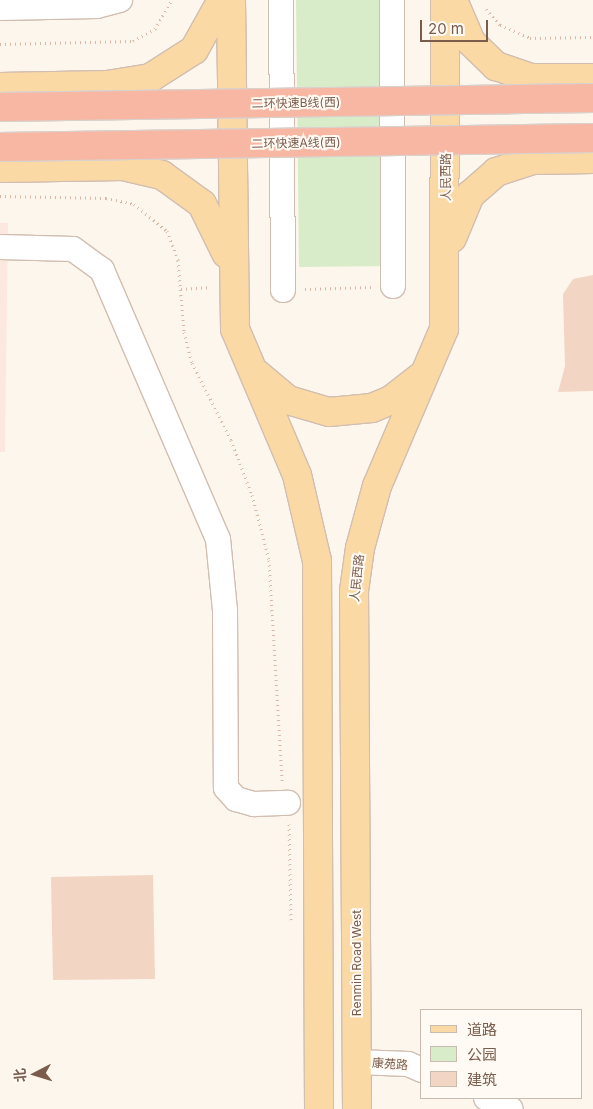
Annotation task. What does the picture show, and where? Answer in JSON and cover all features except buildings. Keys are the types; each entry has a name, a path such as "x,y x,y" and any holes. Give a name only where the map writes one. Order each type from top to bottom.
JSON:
{"highway":[{"name":"二环快速B线(西)","path":"0,107 593,98"},
{"name":"二环快速A线(西)","path":"0,147 593,138"}],"main road":[{"path":"0,87 107,85 150,78 194,50 222,0"},
{"name":"人民西路","path":"231,0 224,294 243,352 298,475 317,562 319,1109"},
{"name":"人民西路","path":"357,1062 357,569 379,480 436,353 446,301 446,0"},
{"path":"453,0 471,42 501,69 531,78 593,78"},
{"path":"446,301 454,228 478,186 496,172 519,163 593,159"},
{"path":"0,168 122,166 174,181 202,204 216,226 229,268 224,294"},
{"name":"人民西路","path":"243,352 270,388 302,405 329,412 372,408 391,400 420,378 436,353"},
{"path":"357,1062 357,1109"}],"street":[{"path":"0,8 96,6 120,0"},
{"path":"281,0 283,290"},
{"path":"392,0 393,286"},
{"path":"0,246 73,249 102,270 218,539 225,610 226,788 236,799 254,804 288,803"},
{"name":"康苑路","path":"357,1062 408,1064 420,1069"},
{"path":"488,1099 512,1109"}],"path":[{"path":"0,44 132,41 156,29 172,0"},
{"path":"480,1 500,25 530,38 593,37"},
{"path":"283,290 393,286"},
{"path":"181,289 224,294"}],"shaded area":[{"path":"0,223 8,223 5,452 0,452"}],"green space":[{"path":"296,0 386,0 390,266 299,267"}]}
